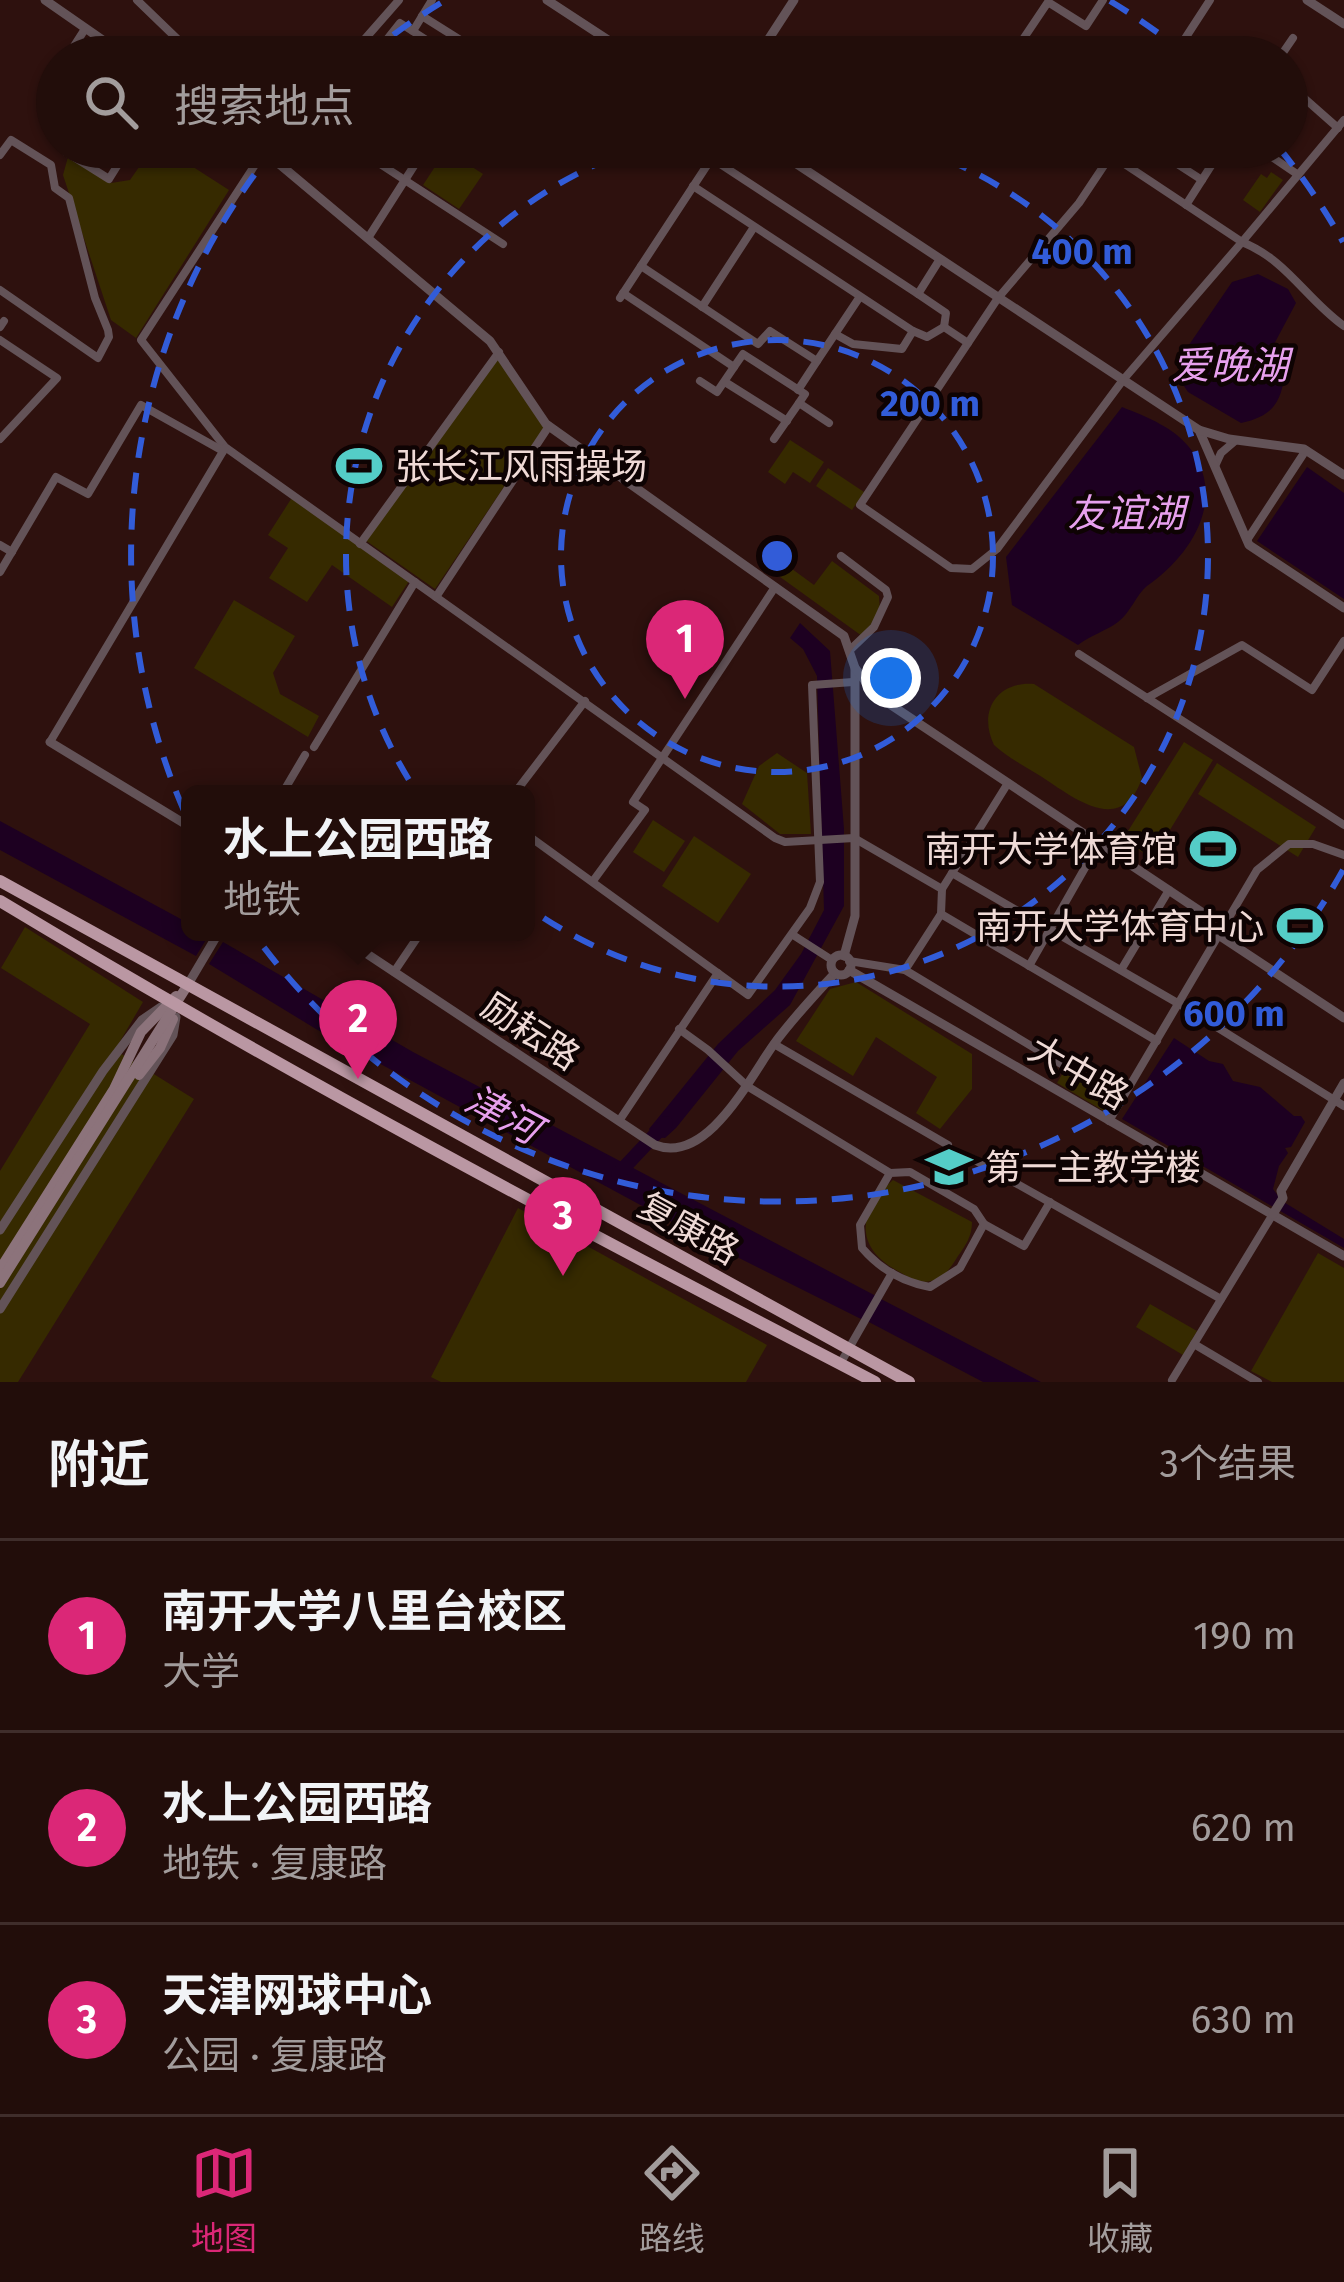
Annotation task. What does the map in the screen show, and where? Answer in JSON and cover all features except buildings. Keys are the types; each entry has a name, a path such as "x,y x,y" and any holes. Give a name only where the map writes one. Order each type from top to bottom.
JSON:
{"highway":[{"name":"复康路","path":"0,881 852,1344 908,1382"},
{"name":"复康路","path":"0,902 705,1297 874,1382"}],"main road":[{"path":"0,1283 117,1091 141,1032 187,986"},
{"path":"117,1091 154,1057 168,1033 174,1003"},
{"path":"0,1269 20,1245"}],"street":[{"path":"45,0 96,36"},
{"path":"137,0 174,36"},
{"path":"368,36 400,0"},
{"path":"413,31 432,0"},
{"path":"548,0 602,36"},
{"path":"771,36 794,0"},
{"path":"1026,36 1048,2 1086,26 1103,0"},
{"path":"1187,36 1210,0"},
{"path":"1307,0 1344,24"},
{"path":"422,16 452,36"},
{"path":"391,36 400,23 421,36"},
{"path":"80,36 85,29"},
{"path":"1308,99 1341,124 1308,162"},
{"path":"0,155 11,140 36,156"},
{"path":"0,290 98,358 108,330 69,199 55,188 51,168"},
{"path":"91,168 109,179 116,168"},
{"path":"224,449 141,340 250,168"},
{"path":"286,168 499,352 549,426 844,636 855,668 855,916 840,960 841,975 835,973 774,1044 746,1086"},
{"path":"386,168 503,244"},
{"path":"368,238 413,168"},
{"path":"705,168 622,296 734,367"},
{"path":"726,168 946,313 944,327"},
{"path":"803,168 1199,430 1306,450 1344,474"},
{"path":"1102,168 1079,203 998,298 860,505 959,570 979,566 997,549 1123,380 1302,168"},
{"path":"1136,168 1286,267 1326,314 1344,326"},
{"path":"1186,168 1202,180"},
{"path":"1186,205 1210,168"},
{"path":"1288,168 1297,174"},
{"path":"693,187 914,332 927,337 944,327"},
{"path":"702,307 754,227"},
{"path":"918,294 940,259"},
{"path":"641,266 752,340 763,343 770,331 817,361"},
{"path":"798,390 859,298"},
{"path":"944,327 968,343"},
{"path":"835,334 853,344 902,350 914,332"},
{"path":"0,340 57,378 0,439"},
{"path":"700,381 717,392 752,340"},
{"path":"360,544 499,352"},
{"path":"743,354 805,394 774,440"},
{"path":"725,382 787,421"},
{"path":"799,403 829,423"},
{"path":"0,572 56,476 88,494 141,405 224,449 775,838 785,842 854,838 942,890"},
{"path":"436,597 549,426"},
{"path":"1199,430 1246,541 1344,608"},
{"path":"1214,467 1224,449 1236,440"},
{"path":"181,821 50,742 224,449"},
{"path":"1246,541 1306,450"},
{"path":"0,545 12,552"},
{"path":"841,556 886,590 888,597 874,627 851,650"},
{"path":"314,747 415,582"},
{"path":"593,880 645,810 633,802 776,586"},
{"path":"1148,698 1242,645 1312,690 1344,641"},
{"path":"1079,654 1344,825"},
{"path":"855,668 876,695 1203,913 1220,936 1344,1018"},
{"path":"535,840 748,995 816,899 820,882 812,685 854,682"},
{"path":"521,785 585,701"},
{"path":"287,785 305,755"},
{"path":"905,970 941,914 942,890 1008,782"},
{"path":"1109,1120 1257,870 1289,844 1312,844 1344,855"},
{"path":"1029,966 1098,845"},
{"path":"952,873 1339,1103"},
{"path":"1120,970 1169,890"},
{"path":"941,914 1157,1041"},
{"path":"793,935 840,960 905,970 1121,1100"},
{"path":"187,986 214,941"},
{"name":"励耘路","path":"348,941 655,1145 672,1150 700,1138 746,1086"},
{"path":"394,972 415,941"},
{"name":"大中路","path":"840,960 1109,1120 1342,1249"},
{"path":"619,1121 718,973"},
{"path":"20,1245 0,1231 142,1021 174,1003"},
{"path":"0,1310 172,1035 174,1003"},
{"path":"679,1029 746,1086 890,1173 910,1172 974,1209 984,1224 1024,1246 1050,1202"},
{"path":"774,1044 948,1144"},
{"path":"1172,1380 1274,1212 1281,1191 1339,1103 1344,1083"},
{"path":"974,1159 1221,1299"},
{"path":"890,1173 860,1225 862,1248 909,1283 930,1287 945,1281 960,1268 984,1224"},
{"path":"840,1364 892,1273"},
{"path":"1194,1345 1258,1382"}],"shaded area":[{"path":"65,168 86,168 111,183 130,180 138,168 195,168 229,190 136,338 111,320 63,175"},
{"path":"434,168 474,168 483,174 459,209 423,185"},
{"path":"1271,172 1283,180 1260,212 1243,200 1261,174 1267,178"},
{"path":"498,359 545,426 435,589 365,540"},
{"path":"790,440 824,462 810,483 793,472 785,484 768,472"},
{"path":"828,468 864,492 852,510 816,486"},
{"path":"293,496 411,578 392,607 332,565 307,602 269,578 288,548 268,535"},
{"path":"777,558 814,585 832,561 879,596 880,612 862,636 769,569"},
{"path":"234,600 295,636 273,673 280,694 319,716 308,737 194,668"},
{"path":"1034,684 1134,747 1142,778 1122,806 1110,809 1082,802 994,745 988,721 994,701 1009,688"},
{"path":"1184,742 1213,760 1152,859 1123,839"},
{"path":"777,753 807,773 811,834 780,834 742,804 759,766"},
{"path":"1217,763 1316,827 1298,857 1198,794"},
{"path":"653,820 685,841 664,872 633,852"},
{"path":"694,836 751,874 718,923 662,886"},
{"path":"25,927 143,1002 115,1050 194,1099 18,1382 0,1382 0,1171 90,1024 1,968"},
{"path":"856,982 972,1054 972,1089 940,1129 916,1113 937,1077 876,1037 853,1076 796,1041 830,989"},
{"path":"1064,1071 1114,1100 1107,1113 1057,1083"},
{"path":"893,1180 972,1222 964,1248 936,1280 917,1280 896,1270 867,1239 873,1203"},
{"path":"518,1208 767,1345 746,1382 441,1382 431,1377"},
{"path":"1318,1253 1344,1268 1344,1382 1272,1382 1251,1371"},
{"path":"1150,1304 1197,1331 1183,1355 1136,1327"}],"water":[{"name":"爱晚湖","path":"1258,274 1288,289 1296,303 1272,348 1285,366 1279,397 1262,416 1241,423 1188,392 1178,377 1180,358 1232,282"},
{"name":"友谊湖","path":"1122,407 1169,430 1192,451 1202,470 1204,508 1177,560 1143,590 1118,622 1078,645 1012,605 1006,557"},
{"path":"1307,467 1344,493 1344,599 1257,541"},
{"path":"800,623 830,651 844,829 844,906 790,1005 738,1051 676,1128 665,1138 655,1137 649,1129 718,1044 775,990 824,910 817,676 803,649 790,638"},
{"path":"0,821 181,919 181,941 205,941 196,956 0,850"},
{"name":"津河","path":"223,942 413,1052 876,1296 863,1320 729,1253 316,1029 209,964"},
{"path":"1174,1038 1209,1061 1223,1064 1233,1081 1260,1087 1294,1116 1301,1116 1305,1122 1291,1147 1285,1148 1288,1153 1273,1189 1282,1201 1344,1239 1344,1248 1122,1119"},
{"path":"881,1299 1041,1382 983,1382 867,1321"}],"waterway":[{"path":"618,1174 666,1123"}],"place":[{"name":"张长江风雨操场","path":"359,466"},
{"name":"南开大学八里台校区","path":"685,699"},
{"name":"南开大学体育馆","path":"1213,849"},
{"name":"南开大学体育中心","path":"1300,926"},
{"name":"水上公园西路","path":"358,1079"},
{"name":"第一主教学楼","path":"949,1167"},
{"name":"天津网球中心","path":"563,1276"}]}
